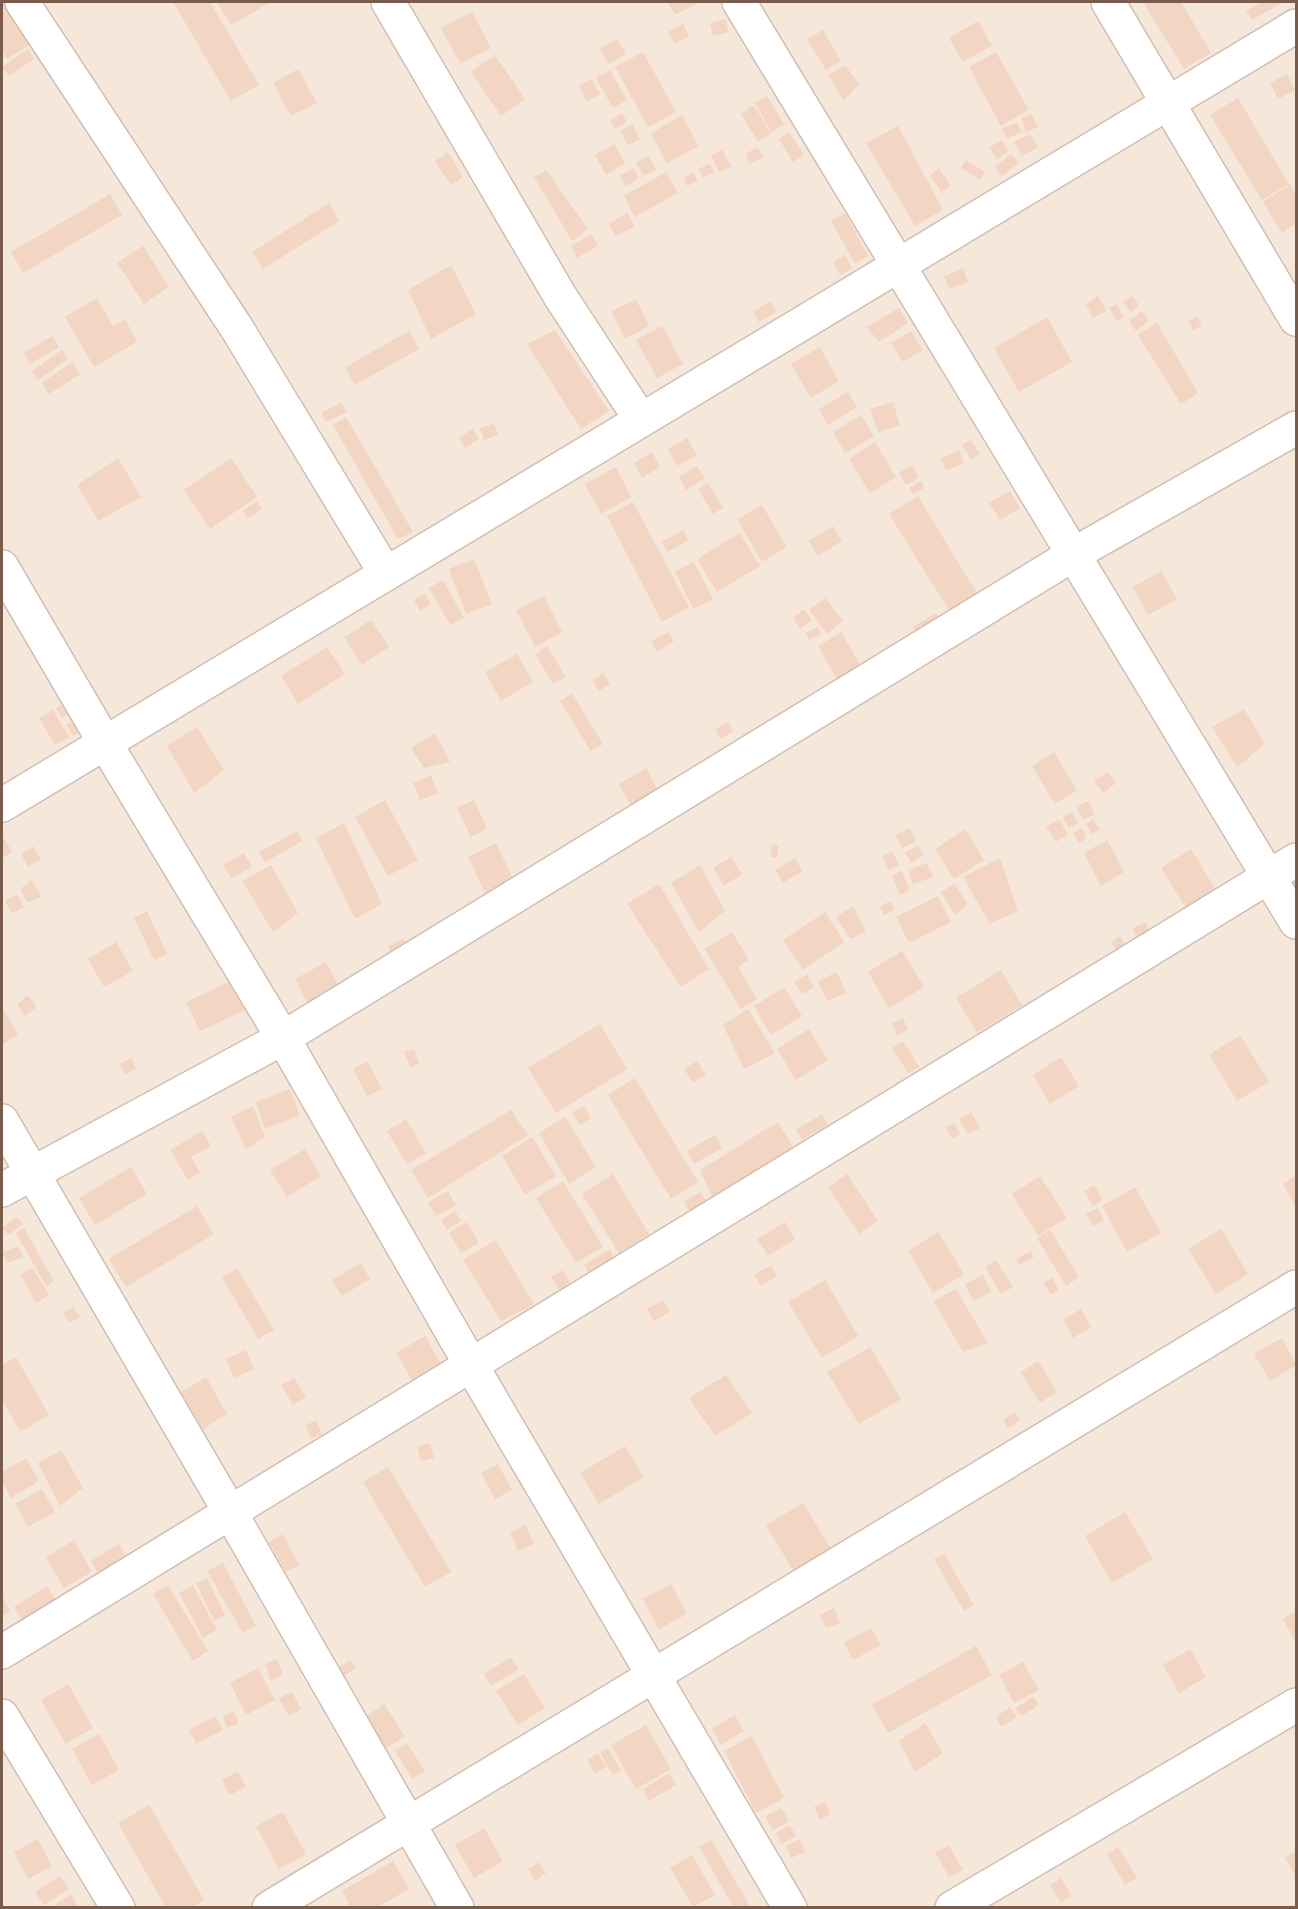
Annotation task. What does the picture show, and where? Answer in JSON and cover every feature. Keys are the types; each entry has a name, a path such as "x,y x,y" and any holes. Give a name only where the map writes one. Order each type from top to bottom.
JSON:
{"street":[{"path":"22,2 236,327 386,574"},
{"path":"388,2 560,296 640,420"},
{"path":"739,2 1296,922"},
{"path":"1108,2 1296,319"},
{"path":"2,805 1296,26"},
{"path":"2,1191 283,1038 1074,554 1296,428"},
{"path":"2,567 283,1038 471,1365 789,1908"},
{"path":"2,1652 1296,860"},
{"path":"2,1121 457,1908"},
{"path":"269,1908 1296,1287"},
{"path":"952,1908 1296,1705"},
{"path":"2,1716 118,1908"}],"shaded area":[{"path":"2,2 1296,2 1296,1907 2,1907"}],"building":[{"path":"2,2 5,2 32,43 7,59 2,51"},
{"path":"173,2 210,2 259,85 231,101"},
{"path":"217,2 271,2 231,25"},
{"path":"668,2 700,2 675,15"},
{"path":"1143,2 1181,2 1211,53 1184,69"},
{"path":"1262,2 1280,4 1252,20 1246,11"},
{"path":"472,12 491,48 460,64 441,28"},
{"path":"725,19 729,32 713,36 710,23"},
{"path":"978,21 992,46 963,62 949,38"},
{"path":"683,24 689,36 674,44 668,32"},
{"path":"823,30 841,61 826,70 807,39"},
{"path":"617,39 626,54 609,64 600,48"},
{"path":"28,49 34,59 9,76 2,67"},
{"path":"643,52 676,112 648,127 615,67"},
{"path":"996,52 1029,110 1001,126 969,67"},
{"path":"495,55 525,99 501,116 471,72"},
{"path":"845,65 859,84 844,101 828,75"},
{"path":"298,69 317,103 291,116 273,83"},
{"path":"610,70 627,100 613,108 596,78"},
{"path":"1287,74 1295,90 1278,99 1270,83"},
{"path":"591,79 600,94 587,101 579,86"},
{"path":"767,96 784,124 771,132 755,103"},
{"path":"1238,98 1289,184 1262,200 1210,115"},
{"path":"754,105 771,134 758,142 741,114"},
{"path":"622,113 627,122 615,129 610,120"},
{"path":"1032,114 1038,127 1026,132 1021,118"},
{"path":"682,115 698,146 667,164 651,133"},
{"path":"1017,122 1022,132 1007,139 1002,129"},
{"path":"632,124 640,139 628,145 620,131"},
{"path":"898,126 943,210 915,226 866,143"},
{"path":"789,132 804,155 793,162 779,139"},
{"path":"1030,134 1038,147 1022,156 1014,142"},
{"path":"1001,140 1009,151 997,159 989,148"},
{"path":"614,144 625,163 606,175 595,155"},
{"path":"758,147 763,157 750,164 745,154"},
{"path":"722,150 731,166 720,173 711,156"},
{"path":"448,152 463,177 451,185 435,161"},
{"path":"1011,154 1019,163 1002,176 995,167"},
{"path":"648,156 656,169 644,176 636,162"},
{"path":"966,160 985,172 980,180 961,168"},
{"path":"709,163 714,172 703,178 698,170"},
{"path":"633,168 639,178 626,186 620,176"},
{"path":"939,168 951,186 941,192 930,175"},
{"path":"546,170 588,229 572,241 534,177"},
{"path":"666,172 678,193 635,217 624,196"},
{"path":"693,172 698,181 687,186 683,178"},
{"path":"1290,184 1296,195 1296,224 1282,233 1263,202"},
{"path":"110,194 122,215 23,273 11,252"},
{"path":"329,203 339,221 263,269 252,252"},
{"path":"627,213 635,226 616,236 608,224"},
{"path":"845,213 868,256 855,264 831,221"},
{"path":"592,234 598,246 577,258 571,246"},
{"path":"143,246 169,287 144,304 117,263"},
{"path":"845,255 852,268 840,275 833,262"},
{"path":"451,265 476,314 431,339 408,290"},
{"path":"963,268 968,282 949,289 944,276"},
{"path":"1098,296 1107,311 1093,318 1086,304"},
{"path":"1132,296 1139,305 1131,312 1123,303"},
{"path":"97,298 113,326 125,319 137,342 94,367 65,317"},
{"path":"636,299 649,326 625,339 611,311"},
{"path":"770,301 776,312 759,322 753,312"},
{"path":"1116,304 1124,317 1117,321 1109,308"},
{"path":"899,308 908,323 879,342 867,327"},
{"path":"1142,311 1149,321 1136,331 1129,321"},
{"path":"1047,317 1072,362 1019,392 994,348"},
{"path":"1197,317 1202,326 1193,330 1188,321"},
{"path":"1157,323 1198,393 1181,404 1138,335"},
{"path":"662,326 683,364 657,378 636,340"},
{"path":"555,330 609,411 581,429 527,344"},
{"path":"409,331 419,349 355,385 345,367"},
{"path":"911,331 923,350 903,362 891,343"},
{"path":"52,336 59,347 30,364 24,353"},
{"path":"820,347 839,381 811,398 791,364"},
{"path":"62,350 68,359 38,380 32,371"},
{"path":"72,362 80,374 49,394 42,383"},
{"path":"848,392 857,407 828,425 819,409"},
{"path":"341,402 347,412 326,422 321,413"},
{"path":"893,402 900,425 878,432 870,409"},
{"path":"861,415 874,436 845,453 833,432"},
{"path":"346,417 413,532 398,539 333,425"},
{"path":"494,424 498,435 484,440 480,428"},
{"path":"473,429 479,439 465,448 459,437"},
{"path":"687,438 697,455 677,466 668,449"},
{"path":"971,440 980,454 971,459 962,445"},
{"path":"875,442 896,477 870,493 849,459"},
{"path":"959,450 964,463 946,471 941,458"},
{"path":"652,452 660,467 642,478 634,463"},
{"path":"118,458 141,497 98,521 77,485"},
{"path":"231,458 257,497 210,529 184,490"},
{"path":"912,465 919,478 906,485 899,473"},
{"path":"697,466 705,478 686,490 679,477"},
{"path":"616,467 631,497 601,514 585,484"},
{"path":"921,481 925,487 913,495 909,488"},
{"path":"708,483 723,508 713,514 698,489"},
{"path":"1010,491 1020,508 1000,520 989,503"},
{"path":"918,496 978,595 950,612 889,514"},
{"path":"257,501 262,509 248,518 243,510"},
{"path":"633,502 689,607 662,622 607,516"},
{"path":"762,505 787,547 762,562 737,519"},
{"path":"833,526 842,541 818,556 809,541"},
{"path":"683,530 688,540 668,552 662,542"},
{"path":"740,533 760,566 717,592 697,559"},
{"path":"474,559 492,604 466,614 449,569"},
{"path":"694,562 713,599 693,609 675,571"},
{"path":"1161,571 1177,599 1148,615 1133,587"},
{"path":"443,580 464,618 450,625 429,588"},
{"path":"425,593 431,604 420,611 414,600"},
{"path":"544,596 562,632 535,647 516,610"},
{"path":"825,598 843,621 827,634 809,610"},
{"path":"804,609 812,620 800,629 793,618"},
{"path":"936,613 944,624 920,639 913,627"},
{"path":"371,620 389,647 362,665 344,637"},
{"path":"818,626 822,634 809,640 806,633"},
{"path":"668,632 674,641 657,652 651,642"},
{"path":"841,632 865,673 842,687 818,646"},
{"path":"547,646 566,677 553,684 535,654"},
{"path":"327,647 345,674 298,704 281,676"},
{"path":"517,654 533,682 501,701 485,672"},
{"path":"603,673 610,684 599,691 592,680"},
{"path":"572,693 603,744 591,751 560,701"},
{"path":"69,700 75,711 62,718 56,708"},
{"path":"1244,709 1265,744 1237,767 1212,727"},
{"path":"53,710 69,737 55,745 39,718"},
{"path":"79,717 86,729 74,736 66,725"},
{"path":"728,722 733,731 721,739 715,730"},
{"path":"197,727 224,770 194,793 167,746"},
{"path":"435,733 450,762 424,768 411,748"},
{"path":"1054,752 1077,790 1055,804 1032,766"},
{"path":"646,768 663,800 636,815 619,784"},
{"path":"1108,772 1116,783 1103,793 1094,781"},
{"path":"431,775 438,793 420,800 413,783"},
{"path":"385,800 418,860 388,876 355,817"},
{"path":"474,800 487,829 471,837 457,808"},
{"path":"1089,801 1094,815 1083,820 1076,806"},
{"path":"1072,812 1078,823 1069,828 1063,818"},
{"path":"1059,819 1068,834 1056,842 1046,827"},
{"path":"1093,819 1100,830 1092,834 1086,824"},
{"path":"344,823 382,904 355,919 316,838"},
{"path":"910,828 916,841 902,848 895,835"},
{"path":"1082,828 1087,838 1079,843 1073,833"},
{"path":"965,829 984,860 954,879 935,849"},
{"path":"297,831 303,841 265,862 259,852"},
{"path":"5,839 12,852 2,858 2,841"},
{"path":"1107,840 1124,872 1101,886 1084,853"},
{"path":"496,843 514,881 486,895 468,857"},
{"path":"772,844 779,846 777,858 770,857"},
{"path":"918,845 923,855 911,863 905,853"},
{"path":"33,846 41,859 28,867 21,854"},
{"path":"1191,849 1217,892 1187,910 1161,868"},
{"path":"892,851 899,865 889,870 882,856"},
{"path":"244,853 252,867 231,878 223,865"},
{"path":"731,857 742,874 724,886 713,868"},
{"path":"795,858 802,871 783,883 775,870"},
{"path":"1000,858 1018,911 990,924 963,877"},
{"path":"927,863 933,877 913,884 908,870"},
{"path":"271,865 298,913 273,932 242,881"},
{"path":"700,865 725,911 699,932 671,883"},
{"path":"902,871 910,890 900,895 892,875"},
{"path":"32,880 42,897 27,902 20,889"},
{"path":"659,884 709,969 681,987 627,904"},
{"path":"954,884 968,904 955,915 941,892"},
{"path":"17,894 24,907 12,913 5,901"},
{"path":"938,896 951,922 909,943 896,917"},
{"path":"890,901 895,910 884,915 880,907"},
{"path":"853,906 866,932 850,939 836,917"},
{"path":"147,911 167,954 154,960 134,918"},
{"path":"825,912 844,942 803,970 783,940"},
{"path":"1146,922 1150,934 1137,940 1133,928"},
{"path":"732,932 749,960 738,967 757,999 741,1009 705,949"},
{"path":"1120,936 1126,945 1117,951 1111,942"},
{"path":"403,939 409,951 394,958 388,946"},
{"path":"116,942 133,971 104,987 88,959"},
{"path":"902,951 924,987 889,1008 868,972"},
{"path":"326,962 342,992 311,1009 295,979"},
{"path":"1001,970 1022,1005 977,1033 956,998"},
{"path":"837,972 846,993 827,1001 818,981"},
{"path":"807,974 814,987 802,994 794,982"},
{"path":"231,981 245,1010 200,1031 186,1002"},
{"path":"784,987 802,1016 771,1035 754,1006"},
{"path":"28,995 37,1007 25,1016 17,1004"},
{"path":"2,1007 18,1035 2,1045"},
{"path":"748,1009 775,1053 744,1069 723,1025"},
{"path":"903,1018 908,1030 897,1035 892,1023"},
{"path":"600,1024 627,1069 556,1113 528,1068"},
{"path":"809,1029 828,1060 796,1080 777,1049"},
{"path":"1240,1035 1269,1082 1237,1101 1209,1055"},
{"path":"903,1041 919,1067 908,1073 892,1048"},
{"path":"414,1049 419,1063 411,1067 404,1052"},
{"path":"1061,1057 1079,1086 1050,1104 1033,1075"},
{"path":"131,1058 136,1069 125,1074 119,1064"},
{"path":"367,1061 382,1089 367,1096 353,1069"},
{"path":"697,1061 706,1075 693,1083 684,1069"},
{"path":"635,1078 698,1182 671,1199 608,1095"},
{"path":"290,1089 300,1115 265,1129 256,1102"},
{"path":"253,1106 265,1137 246,1149 231,1117"},
{"path":"584,1106 591,1118 580,1125 572,1113"},
{"path":"511,1110 528,1135 428,1198 411,1170"},
{"path":"971,1112 980,1128 968,1134 959,1119"},
{"path":"822,1114 828,1125 802,1140 796,1130"},
{"path":"565,1117 596,1167 569,1184 539,1133"},
{"path":"406,1119 426,1153 407,1164 387,1131"},
{"path":"778,1122 795,1150 714,1200 700,1170"},
{"path":"954,1123 960,1134 952,1139 946,1127"},
{"path":"202,1131 211,1146 191,1157 200,1172 188,1180 170,1150"},
{"path":"715,1135 722,1148 694,1164 687,1151"},
{"path":"532,1137 556,1176 525,1195 502,1156"},
{"path":"305,1149 321,1176 287,1197 270,1170"},
{"path":"131,1167 147,1194 95,1225 79,1198"},
{"path":"613,1174 649,1234 619,1253 582,1194"},
{"path":"847,1174 878,1221 859,1234 828,1187"},
{"path":"1040,1176 1067,1218 1038,1236 1012,1194"},
{"path":"1296,1176 1296,1207 1283,1184"},
{"path":"563,1181 603,1247 576,1263 536,1198"},
{"path":"1094,1185 1103,1200 1093,1206 1084,1191"},
{"path":"1135,1187 1161,1233 1127,1252 1102,1206"},
{"path":"448,1191 456,1206 436,1216 428,1202"},
{"path":"700,1192 706,1201 689,1211 684,1202"},
{"path":"197,1206 214,1234 126,1287 109,1259"},
{"path":"1098,1208 1104,1220 1093,1226 1086,1214"},
{"path":"455,1211 461,1221 447,1230 441,1220"},
{"path":"17,1217 23,1224 8,1235 2,1228"},
{"path":"467,1222 479,1243 461,1253 449,1233"},
{"path":"785,1222 795,1239 768,1256 757,1239"},
{"path":"24,1228 54,1281 46,1286 16,1233"},
{"path":"1221,1229 1248,1274 1216,1294 1188,1249"},
{"path":"1050,1230 1079,1277 1066,1286 1037,1238"},
{"path":"938,1232 964,1274 933,1293 908,1251"},
{"path":"496,1240 534,1304 501,1321 463,1260"},
{"path":"17,1246 24,1257 7,1263 2,1253"},
{"path":"610,1249 614,1258 589,1274 584,1265"},
{"path":"1031,1251 1034,1257 1019,1265 1016,1259"},
{"path":"996,1260 1013,1287 1001,1294 985,1267"},
{"path":"361,1263 370,1279 342,1296 332,1280"},
{"path":"771,1265 777,1276 761,1286 754,1275"},
{"path":"33,1268 49,1295 36,1303 20,1275"},
{"path":"237,1268 274,1330 258,1339 222,1277"},
{"path":"563,1270 570,1282 559,1290 551,1277"},
{"path":"983,1275 991,1292 973,1301 965,1284"},
{"path":"1052,1278 1059,1290 1051,1295 1043,1283"},
{"path":"825,1280 858,1336 822,1358 788,1302"},
{"path":"956,1289 988,1343 963,1352 933,1301"},
{"path":"663,1300 670,1312 654,1321 647,1309"},
{"path":"73,1307 80,1317 69,1323 63,1313"},
{"path":"1081,1309 1091,1327 1073,1338 1063,1320"},
{"path":"425,1336 441,1364 412,1380 396,1353"},
{"path":"1282,1338 1296,1365 1270,1381 1254,1354"},
{"path":"870,1347 901,1399 859,1424 827,1372"},
{"path":"246,1350 254,1369 234,1378 226,1359"},
{"path":"16,1357 49,1415 20,1432 2,1399 2,1365"},
{"path":"1038,1361 1057,1392 1040,1403 1021,1372"},
{"path":"726,1375 752,1413 715,1436 689,1398"},
{"path":"206,1377 227,1414 203,1429 181,1392"},
{"path":"294,1378 306,1397 293,1405 281,1385"},
{"path":"1015,1412 1020,1420 1008,1428 1003,1420"},
{"path":"316,1421 322,1434 311,1439 305,1425"},
{"path":"430,1443 434,1458 421,1461 417,1446"},
{"path":"625,1446 644,1477 599,1504 580,1473"},
{"path":"61,1450 83,1488 60,1506 38,1463"},
{"path":"26,1458 39,1481 11,1498 2,1481 2,1472"},
{"path":"498,1464 512,1490 495,1499 481,1473"},
{"path":"388,1467 451,1572 425,1587 363,1482"},
{"path":"42,1489 55,1512 28,1527 15,1504"},
{"path":"803,1503 831,1549 794,1572 766,1525"},
{"path":"1125,1512 1153,1559 1112,1583 1085,1536"},
{"path":"526,1525 534,1544 518,1551 510,1532"},
{"path":"283,1534 299,1565 286,1572 269,1542"},
{"path":"74,1540 92,1572 64,1588 46,1557"},
{"path":"119,1544 126,1557 98,1573 91,1561"},
{"path":"944,1554 974,1605 964,1611 934,1559"},
{"path":"223,1563 256,1626 243,1633 207,1571"},
{"path":"207,1578 225,1615 214,1621 196,1583"},
{"path":"671,1584 687,1614 659,1629 643,1599"},
{"path":"168,1585 208,1651 193,1661 153,1594"},
{"path":"193,1585 217,1630 203,1638 179,1593"},
{"path":"47,1586 56,1601 23,1622 14,1607"},
{"path":"2,1595 10,1611 2,1616"},
{"path":"834,1608 840,1623 826,1628 820,1615"},
{"path":"1296,1611 1296,1643 1283,1619"},
{"path":"871,1628 881,1645 853,1660 844,1643"},
{"path":"976,1646 992,1675 888,1733 872,1705"},
{"path":"1190,1649 1206,1677 1179,1693 1163,1665"},
{"path":"511,1657 519,1669 491,1686 484,1674"},
{"path":"277,1659 283,1675 271,1681 265,1664"},
{"path":"350,1660 356,1668 344,1676 338,1668"},
{"path":"1023,1662 1039,1690 1014,1703 999,1675"},
{"path":"258,1668 275,1700 246,1715 230,1683"},
{"path":"524,1674 545,1708 518,1725 496,1691"},
{"path":"68,1684 93,1728 66,1744 41,1700"},
{"path":"292,1692 301,1709 289,1716 279,1698"},
{"path":"1033,1697 1039,1705 1021,1716 1015,1708"},
{"path":"384,1704 405,1736 383,1750 363,1718"},
{"path":"1010,1707 1017,1717 1001,1727 996,1717"},
{"path":"234,1712 239,1723 227,1728 223,1716"},
{"path":"735,1715 744,1731 721,1745 712,1728"},
{"path":"215,1716 223,1730 196,1744 189,1730"},
{"path":"925,1723 943,1753 915,1772 899,1741"},
{"path":"646,1725 671,1769 636,1789 611,1745"},
{"path":"99,1734 119,1770 92,1785 72,1749"},
{"path":"752,1736 784,1798 756,1813 724,1751"},
{"path":"407,1743 425,1771 412,1779 395,1751"},
{"path":"608,1748 621,1771 613,1775 600,1753"},
{"path":"598,1753 606,1767 595,1773 587,1760"},
{"path":"238,1771 246,1787 230,1795 222,1780"},
{"path":"669,1773 676,1785 649,1801 643,1789"},
{"path":"825,1802 831,1814 820,1820 814,1807"},
{"path":"149,1805 204,1900 191,1908 166,1908 118,1823"},
{"path":"782,1808 789,1822 772,1830 765,1816"},
{"path":"283,1812 306,1854 279,1869 256,1826"},
{"path":"790,1825 796,1836 781,1844 776,1833"},
{"path":"484,1828 503,1861 474,1878 455,1845"},
{"path":"38,1839 52,1866 28,1879 14,1852"},
{"path":"800,1839 805,1852 791,1858 786,1846"},
{"path":"711,1840 750,1906 747,1908 734,1908 699,1847"},
{"path":"949,1846 963,1870 949,1877 935,1852"},
{"path":"1118,1847 1137,1878 1125,1885 1107,1854"},
{"path":"1296,1851 1296,1877 1285,1858"},
{"path":"692,1855 715,1895 693,1907 670,1868"},
{"path":"393,1861 409,1889 376,1908 351,1908 342,1891"},
{"path":"539,1862 546,1873 535,1881 528,1869"},
{"path":"60,1876 69,1889 44,1905 35,1892"},
{"path":"1061,1878 1072,1896 1061,1903 1050,1885"},
{"path":"71,1894 79,1908 51,1908"}]}
